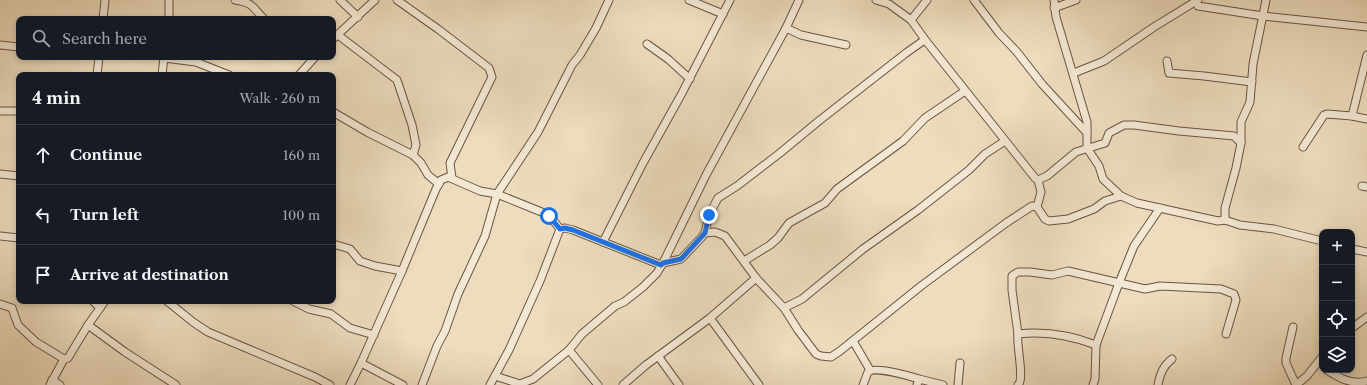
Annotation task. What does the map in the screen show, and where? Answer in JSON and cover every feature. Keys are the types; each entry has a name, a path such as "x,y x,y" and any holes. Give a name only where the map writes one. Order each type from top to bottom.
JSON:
{"street":[{"path":"103,16 105,0"},
{"path":"169,16 170,0"},
{"path":"235,0 246,2 253,6 261,16"},
{"path":"340,0 358,17"},
{"path":"336,36 375,0"},
{"path":"397,0 489,68 492,77 450,163 452,178"},
{"path":"422,385 458,294 485,236 497,194 538,132 572,65 580,55 596,28 609,0"},
{"path":"690,0 723,14"},
{"path":"603,242 643,163 690,79 730,0"},
{"path":"495,376 520,385 533,379 569,350 582,334 615,306 624,302 658,273 706,175 786,28 799,0"},
{"path":"876,0 890,2 911,20 1034,178 1038,180 1041,192 1037,207 1045,219 1049,221 1068,219 1094,209 1105,201 1120,196"},
{"path":"911,20 927,0"},
{"path":"974,0 999,33 1017,52 1042,84 1087,132"},
{"path":"1054,0 1054,8 1087,122 1087,148 1099,166 1103,179 1120,196 1137,203 1218,221 1225,220 1240,225 1274,229 1319,240"},
{"path":"1054,8 1076,0"},
{"path":"1225,220 1225,208 1241,143 1242,122 1250,102 1254,64 1266,0"},
{"path":"1074,73 1104,61 1154,27 1198,3 1263,16 1367,27"},
{"path":"786,28 801,35 846,46"},
{"path":"336,38 397,80 412,125 416,145 413,155"},
{"path":"560,229 565,228 573,230 662,264 681,259 705,233 709,215 718,198 737,186 780,153 919,43 926,41"},
{"path":"647,44 690,79"},
{"path":"0,45 16,47"},
{"path":"1352,116 1367,55"},
{"path":"97,72 99,60"},
{"path":"162,72 164,60"},
{"path":"180,60 196,62 221,72"},
{"path":"301,72 310,60"},
{"path":"1167,61 1169,73 1252,82"},
{"path":"744,262 770,245 778,238 789,224 825,203 837,189 903,141 925,118 965,91"},
{"path":"0,111 16,111"},
{"path":"336,114 367,132 413,155 421,163 428,175 439,184"},
{"path":"1303,147 1324,115 1352,116 1367,119"},
{"path":"1038,180 1047,176 1076,152 1105,143 1110,133 1124,125 1134,124 1179,131 1234,136 1241,143"},
{"path":"784,308 802,298 958,179 984,154 1005,141"},
{"path":"0,174 16,176"},
{"path":"350,385 362,363 425,214 441,180 445,177 452,178 480,191 497,194 544,213 554,220 560,229"},
{"path":"705,233 715,232 725,236 756,278 784,308 816,354 821,356 833,356 921,286 1006,223 1032,206 1037,207"},
{"path":"1093,385 1095,379 1096,345 1119,283 1134,246 1160,208"},
{"path":"490,385 512,343 540,281 560,229"},
{"path":"0,236 16,238"},
{"path":"336,245 350,249 360,261 375,266 402,271"},
{"path":"1355,249 1367,252"},
{"path":"1018,385 1020,381 1020,360 1012,290 1012,276 1018,272 1052,275 1068,271 1145,289 1160,286 1221,290 1234,294 1236,300 1226,334"},
{"path":"623,385 658,356 710,318 756,278"},
{"path":"0,304 12,308 18,325 36,342 64,359"},
{"path":"96,304 100,308"},
{"path":"60,385 51,382 64,359 68,358 103,304"},
{"path":"171,304 208,332 330,385"},
{"path":"300,304 331,314 350,328 374,335"},
{"path":"1355,326 1367,317"},
{"path":"710,318 759,385"},
{"path":"88,325 125,352 176,385"},
{"path":"1293,327 1286,363 1296,385 1319,365"},
{"path":"1018,334 1041,333 1077,338 1096,345"},
{"path":"853,341 870,370"},
{"path":"569,350 598,385"},
{"path":"658,356 679,385"},
{"path":"1158,385 1160,375 1165,365 1172,359"},
{"path":"362,363 403,385"},
{"path":"958,385 960,363"},
{"path":"870,370 898,373 918,382 943,385"},
{"path":"863,385 870,370"},
{"path":"1332,373 1344,380 1355,383 1367,381"}],"route":[{"path":"549,216 554,220 560,229 565,228 573,230 661,265 663,263 681,259 702,238 705,233 709,215"}]}
